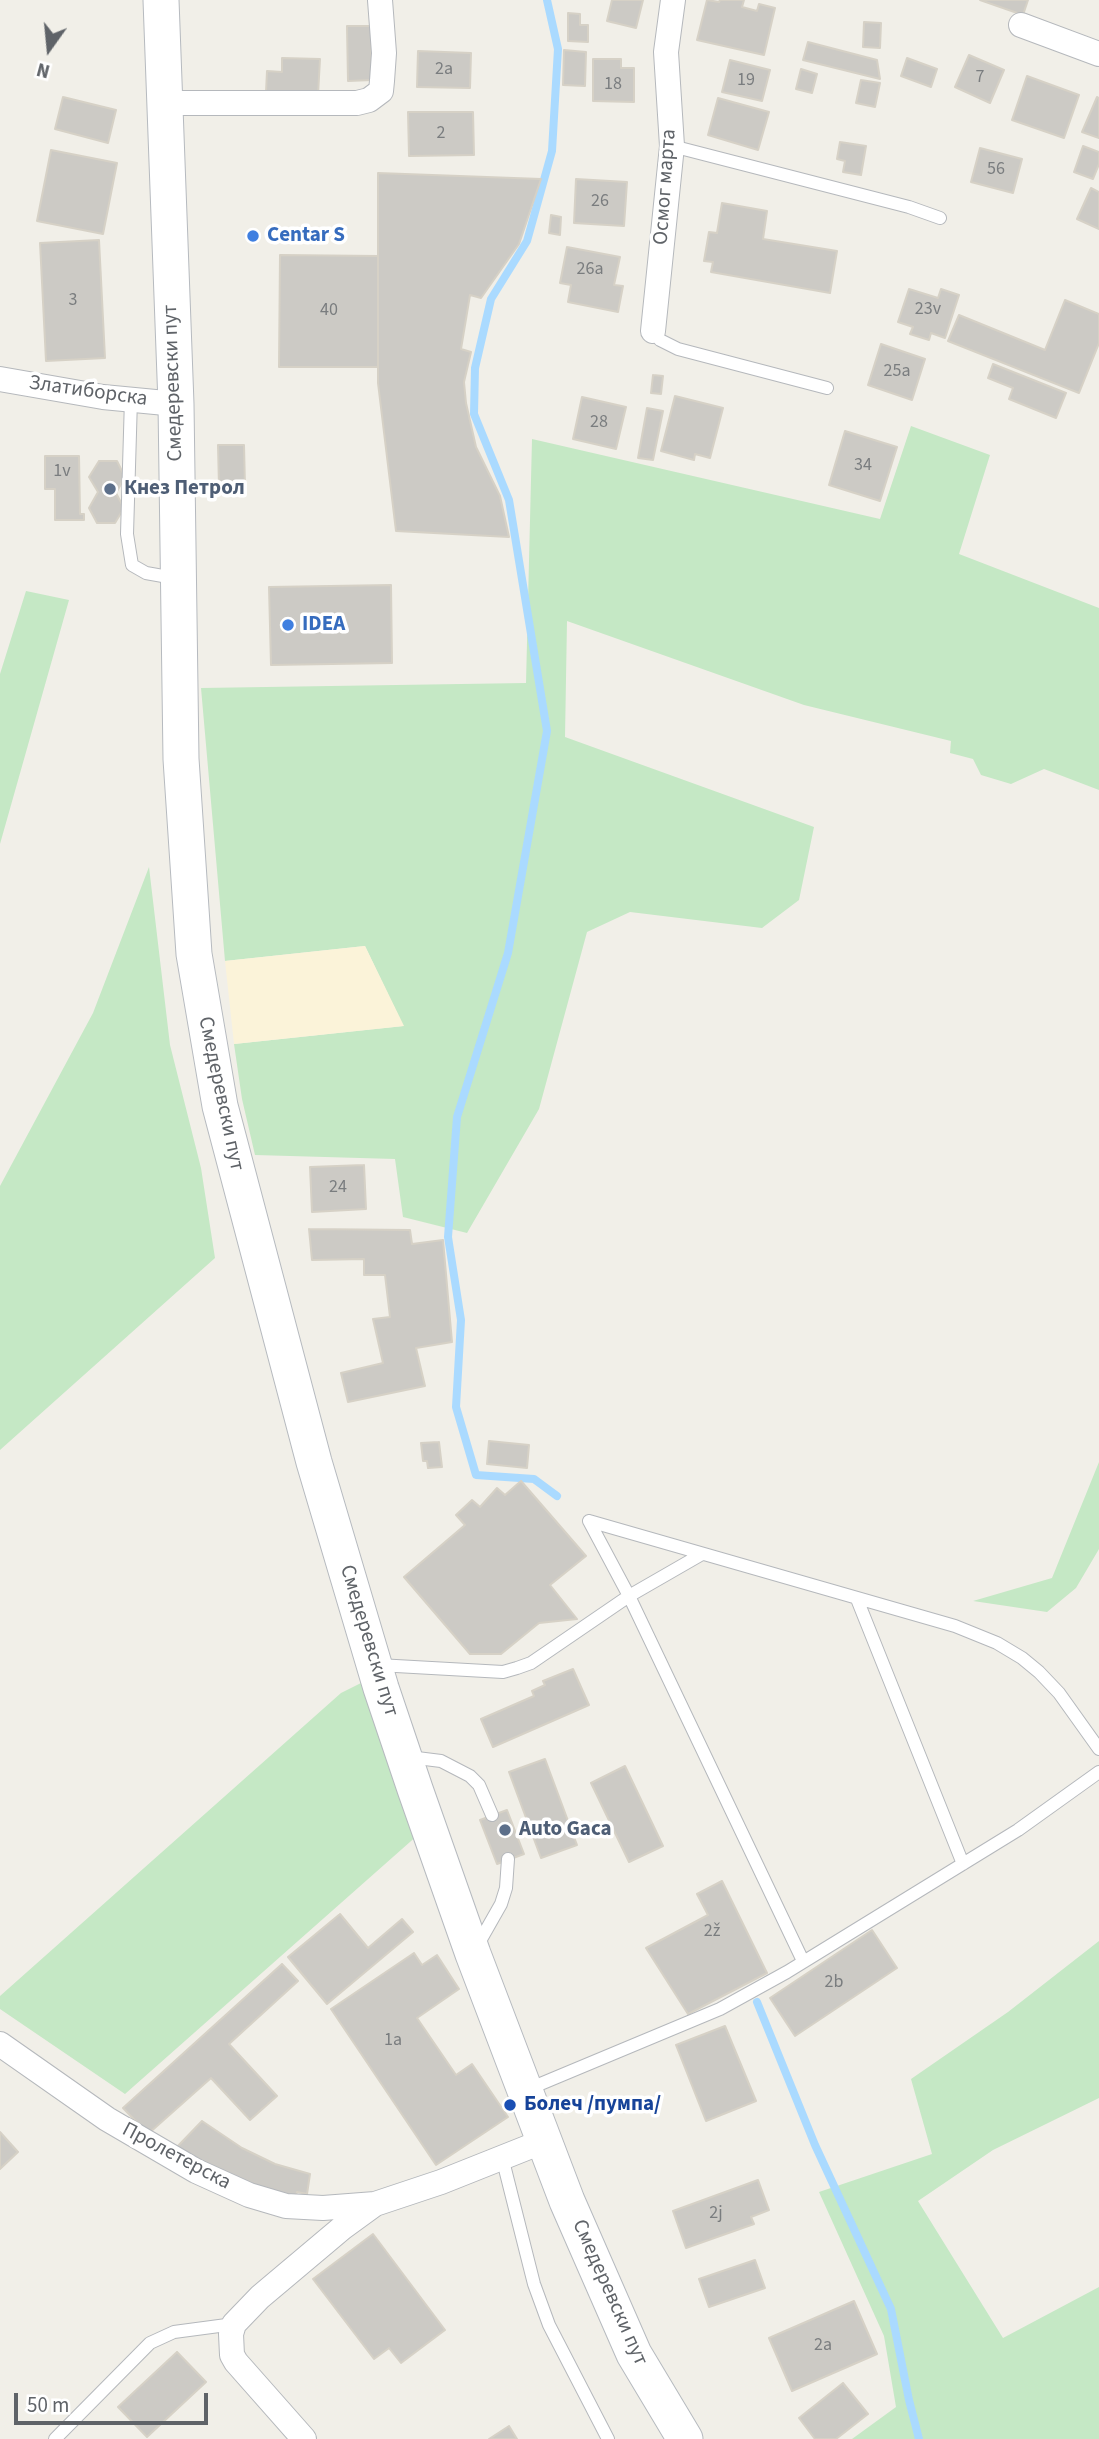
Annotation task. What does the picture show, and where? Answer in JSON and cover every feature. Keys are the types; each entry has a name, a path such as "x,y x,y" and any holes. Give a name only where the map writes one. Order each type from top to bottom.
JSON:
{"main road":[{"name":"Смедеревски пут","path":"160,0 176,404 181,760 194,954 212,1066 232,1156 314,1462 374,1665 405,1757 473,1954 544,2141 615,2315 634,2354 685,2439"}],"street":[{"path":"164,103 357,103 369,100 380,91 383,81 380,0"},
{"name":"Осмог марта","path":"653,331 672,146 666,52 673,0"},
{"path":"1021,25 1099,54"},
{"name":"Златиборска","path":"0,379 176,404"},
{"name":"Пролетерска","path":"0,2044 107,2119 196,2171 248,2195 286,2206 323,2208 375,2204"},
{"path":"304,2439 236,2362 230,2344 234,2324 279,2281 375,2204 441,2182 544,2141"}],"lane":[{"path":"672,146 909,206 940,218"},
{"path":"653,331 660,340 678,349 827,388"},
{"path":"131,399 127,534 132,565 146,573 178,579"},
{"path":"803,1961 629,1596 589,1521 955,1626 997,1643 1039,1672 1059,1693 1099,1749"},
{"path":"374,1665 503,1672 517,1668 629,1596 702,1554"},
{"path":"857,1599 963,1864"},
{"path":"405,1757 441,1761 470,1776 480,1785 492,1815"},
{"path":"525,2090 720,2009 1018,1830 1099,1772"},
{"path":"473,1954 501,1904 506,1888 508,1860"},
{"path":"502,2157 534,2284 549,2325 608,2439"},
{"path":"55,2439 150,2343 174,2332 234,2324"}],"green space":[{"path":"911,426 990,455 959,554 1099,608 1099,790 1044,769 1011,784 981,775 973,759 950,753 951,741 804,705 567,621 565,737 814,827 799,900 762,928 630,912 587,932 539,1109 467,1233 403,1217 395,1159 255,1155 242,1099 234,1044 403,1026 365,946 225,961 201,688 526,683 532,439 880,519"},
{"path":"26,591 69,600 0,844 0,674"},
{"path":"149,867 170,1045 201,1168 215,1258 0,1450 0,1186 93,1013"},
{"path":"1099,1462 1099,1549 1076,1588 1047,1612 973,1601 1052,1578"},
{"path":"365,1681 419,1834 125,2094 0,2009 0,1996 341,1693"},
{"path":"1099,1941 1099,2098 993,2150 918,2201 1003,2338 1099,2287 1099,2439 852,2439 896,2407 884,2336 819,2192 932,2154 911,2079 1008,2012"}],"sand":[{"path":"365,946 404,1026 234,1044 225,961"}],"building":[{"path":"612,0 643,0 636,28 607,21"},
{"path":"707,0 744,0 742,7 757,11 759,4 775,8 764,55 697,40"},
{"path":"980,0 1028,0 1023,15"},
{"path":"568,13 580,14 580,25 588,25 588,42 568,41"},
{"path":"864,22 881,23 880,48 863,47"},
{"path":"347,26 371,26 372,80 348,81"},
{"path":"808,42 877,60 880,79 803,60"},
{"path":"564,50 586,52 585,86 563,85"},
{"path":"418,51 471,53 470,88 417,87"},
{"path":"969,55 1004,70 990,103 955,87"},
{"path":"282,58 320,59 318,95 266,92 267,71 282,72"},
{"path":"907,58 937,69 931,87 901,76"},
{"path":"593,59 621,59 621,68 634,68 634,102 593,101"},
{"path":"730,60 770,70 762,101 722,92"},
{"path":"801,69 817,74 812,93 796,89"},
{"path":"1027,76 1079,95 1064,138 1012,120"},
{"path":"861,80 880,83 875,107 856,103"},
{"path":"63,97 116,110 108,143 55,129"},
{"path":"1097,97 1099,98 1099,138 1082,132"},
{"path":"718,98 769,112 758,150 708,135"},
{"path":"408,112 473,112 474,155 409,156"},
{"path":"840,142 866,146 861,175 843,172 845,161 837,159"},
{"path":"1083,146 1099,152 1099,164 1093,179 1074,172"},
{"path":"980,148 1022,159 1013,193 971,182"},
{"path":"51,150 117,163 103,234 37,221"},
{"path":"378,173 541,179 519,244 481,298 470,295 461,349 471,352 464,382 476,447 500,496 509,537 396,531 378,383"},
{"path":"576,179 627,182 624,226 574,223"},
{"path":"1091,188 1099,192 1099,229 1077,219"},
{"path":"722,203 767,211 763,239 837,251 830,293 711,272 713,262 704,261 709,232 717,233"},
{"path":"551,215 561,217 560,235 549,233"},
{"path":"99,240 105,358 46,361 40,243"},
{"path":"567,247 620,257 614,285 623,286 618,312 568,302 571,285 560,283"},
{"path":"280,255 378,256 378,367 279,367"},
{"path":"909,289 938,298 941,289 959,295 945,338 931,333 929,340 910,334 913,327 898,322"},
{"path":"1065,300 1099,314 1099,343 1079,393 948,341 959,315 1045,350"},
{"path":"881,344 925,359 912,400 868,385"},
{"path":"993,364 1066,393 1056,418 1009,399 1013,388 988,378"},
{"path":"653,375 663,376 661,394 651,393"},
{"path":"675,396 723,408 710,458 695,454 694,460 661,451"},
{"path":"582,397 626,407 616,449 573,439"},
{"path":"647,408 663,411 653,460 638,458"},
{"path":"845,431 897,447 880,501 829,485"},
{"path":"218,445 244,445 245,487 219,487"},
{"path":"45,456 79,456 80,514 84,514 84,520 55,520 55,489 45,489"},
{"path":"99,461 117,461 125,477 116,493 124,508 115,523 97,523 89,508 98,492 89,477"},
{"path":"391,585 392,663 271,665 269,587"},
{"path":"364,1165 366,1209 312,1212 310,1167"},
{"path":"309,1229 410,1230 412,1244 443,1240 452,1342 416,1348 425,1386 348,1402 341,1373 383,1363 373,1319 390,1317 385,1275 364,1275 364,1259 312,1260"},
{"path":"489,1441 529,1445 527,1468 487,1464"},
{"path":"439,1442 442,1467 428,1468 427,1461 423,1461 421,1443"},
{"path":"521,1481 586,1556 550,1585 577,1619 539,1623 501,1654 470,1654 404,1577 465,1525 456,1515 472,1500 480,1507 497,1488 505,1495"},
{"path":"573,1669 589,1705 493,1747 481,1719 534,1696 532,1691 545,1685 543,1681"},
{"path":"545,1759 577,1845 541,1858 509,1772"},
{"path":"625,1766 663,1846 629,1862 591,1783"},
{"path":"507,1810 524,1854 497,1864 480,1820"},
{"path":"722,1881 767,1973 688,2014 646,1948 708,1915 697,1894"},
{"path":"340,1914 368,1948 402,1919 413,1932 327,2004 288,1957"},
{"path":"872,1930 897,1968 795,2036 770,1998"},
{"path":"414,1953 422,1965 437,1955 459,1989 417,2018 456,2075 472,2064 508,2117 436,2165 331,2009"},
{"path":"282,1964 298,1981 229,2044 277,2096 250,2120 211,2078 148,2134 123,2108"},
{"path":"725,2026 756,2101 706,2121 676,2045"},
{"path":"202,2121 242,2148 275,2164 310,2174 307,2194 297,2192 295,2198 221,2175 176,2148"},
{"path":"0,2132 18,2152 0,2169"},
{"path":"758,2180 769,2210 751,2217 754,2224 686,2248 673,2211"},
{"path":"373,2234 445,2330 401,2363 389,2348 374,2359 313,2279"},
{"path":"755,2260 765,2288 709,2307 699,2279"},
{"path":"854,2301 877,2354 792,2391 769,2338"},
{"path":"177,2352 206,2382 147,2437 118,2407"},
{"path":"843,2383 868,2414 836,2439 815,2439 799,2418"},
{"path":"509,2426 517,2439 489,2439"}],"waterway":[{"path":"547,0 558,49 552,151 527,241 491,299 475,368 474,414 509,500 547,731 508,953 457,1117 448,1237 461,1320 456,1407 476,1475 534,1479 557,1496"},
{"path":"757,2002 815,2145 891,2309 919,2439"}],"place":[{"name":"Centar S","path":"253,236"},
{"name":"Кнез Петрол","path":"110,489"},
{"name":"IDEA","path":"288,625"},
{"name":"Auto Gaca","path":"505,1830"},
{"name":"Болеч /пумпа/","path":"510,2105"}]}
